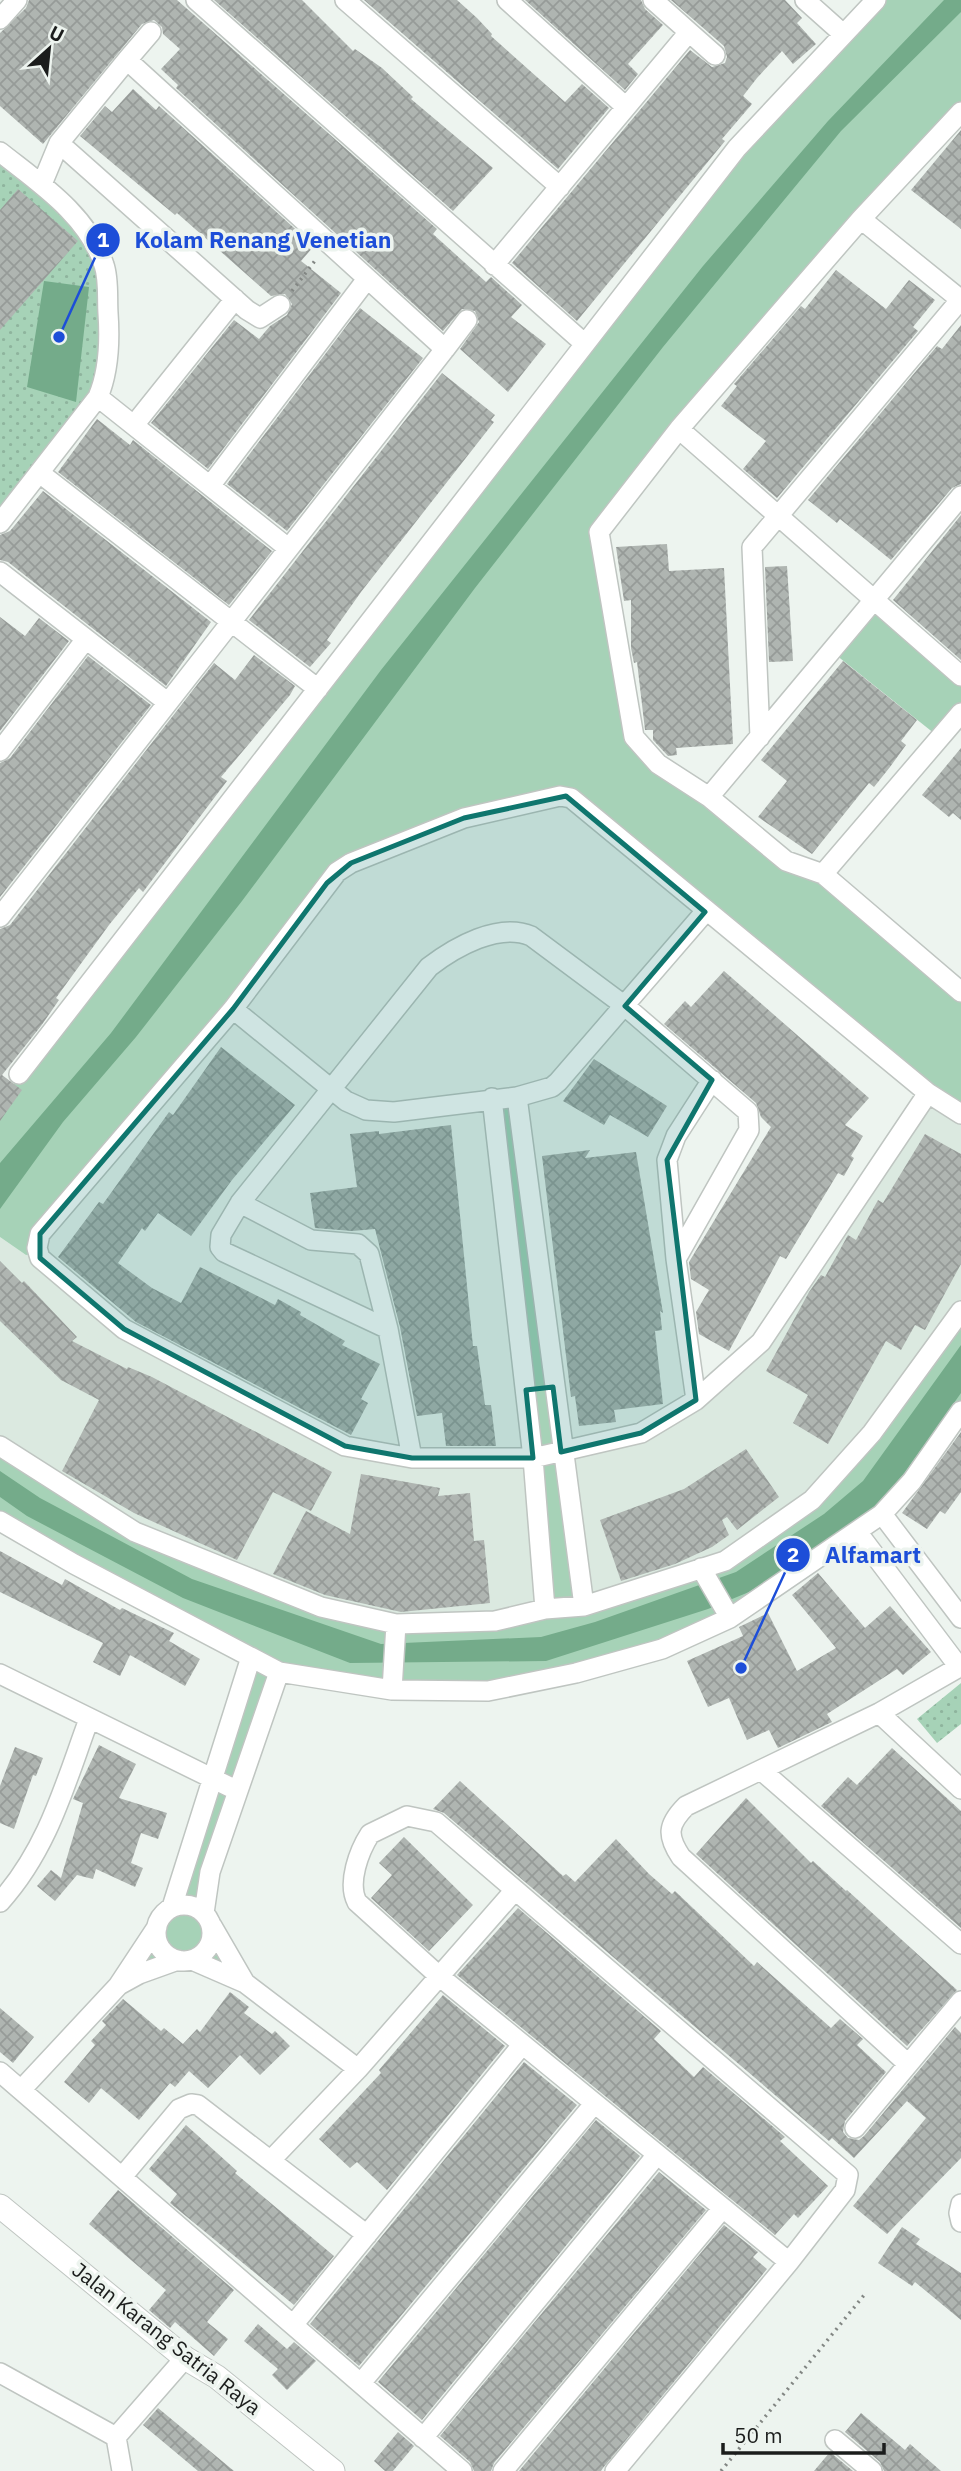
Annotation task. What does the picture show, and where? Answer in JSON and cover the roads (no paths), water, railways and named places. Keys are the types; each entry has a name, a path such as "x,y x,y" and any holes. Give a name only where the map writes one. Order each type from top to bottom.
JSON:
{"street":[{"path":"0,19 17,0"},
{"path":"345,0 560,187"},
{"path":"507,0 625,107"},
{"path":"653,0 715,55"},
{"path":"805,0 842,33"},
{"path":"19,1074 737,148 842,33 876,0"},
{"path":"195,1 585,344"},
{"path":"42,184 59,143 150,32"},
{"path":"495,265 689,32"},
{"path":"127,60 445,349"},
{"path":"961,112 861,219 678,429 599,532 634,737 658,764 709,797 786,861 823,874 961,992"},
{"path":"59,143 260,318 280,305"},
{"path":"0,152 42,184 80,222 96,244 105,267 110,337 104,382 98,397 41,474 0,523"},
{"path":"760,737 751,550 961,300 861,219"},
{"path":"210,486 367,279"},
{"path":"134,425 235,299"},
{"path":"0,918 467,320"},
{"path":"98,397 288,548"},
{"path":"678,429 961,676"},
{"path":"41,474 318,689"},
{"path":"709,797 961,496"},
{"path":"3,582 86,639 167,702"},
{"path":"0,751 86,639"},
{"path":"823,874 961,713"},
{"path":"928,1093 761,1342 696,1400 641,1433 533,1458 412,1458 345,1446 124,1329 40,1258 37,1248 40,1234 233,1009 337,872 351,863 464,818 549,797 571,798 705,912 928,1093 961,1114"},
{"path":"233,1009 331,1088 366,1110 394,1112 517,1097 558,1082 705,912"},
{"path":"388,1329 224,1252 219,1242 221,1235 240,1203 429,967 458,948 505,932 518,930 531,936 625,1006 748,1112 749,1129 676,1259"},
{"path":"696,1400 676,1259 667,1160 676,1136 712,1080"},
{"path":"517,1097 561,1452 584,1606"},
{"path":"492,1098 533,1458 545,1609"},
{"path":"240,1203 311,1240 362,1246 369,1254 388,1329 412,1458"},
{"path":"516,1308 543,1307"},
{"path":"0,1446 135,1532 321,1607 396,1631 495,1621 545,1609 584,1606 725,1561 812,1500 872,1433 961,1311"},
{"path":"0,1521 279,1672 393,1690 488,1691 576,1674 662,1649 730,1618 858,1533 881,1514 912,1481 961,1411"},
{"path":"881,1514 961,1618"},
{"path":"858,1533 960,1667 879,1713 686,1806 671,1824 670,1840 681,1857 908,2064"},
{"path":"701,1568 730,1618"},
{"path":"393,1690 396,1631"},
{"path":"172,1907 250,1657"},
{"path":"118,1986 139,1974 205,1953 212,1940 208,1919 210,1872 279,1672"},
{"path":"0,1674 238,1791"},
{"path":"879,1713 961,1788"},
{"path":"0,1902 23,1875 46,1836 89,1718"},
{"path":"762,1771 961,1944"},
{"path":"615,2471 789,2262 848,2185 844,2169 431,1819 407,1816 370,1835 355,1873 353,1895 439,1976 789,2262"},
{"path":"271,2160 358,2069 515,1890"},
{"path":"20,2090 118,1986 162,1915 172,1907 189,1905 208,1919 245,1983"},
{"path":"157,1927 161,1948 245,1983 358,2069"},
{"path":"855,2128 961,2001"},
{"path":"293,2325 522,2045"},
{"path":"0,2072 462,2471"},
{"path":"122,2178 179,2109 191,2104 198,2105 367,2235"},
{"path":"360,2383 594,2104"},
{"path":"423,2438 656,2156"},
{"path":"961,2204 961,2222"},
{"name":"Jalan Karang Satria Raya","path":"0,2206 185,2358 217,2377 333,2471"},
{"path":"503,2471 722,2209"},
{"path":"116,2437 185,2358"},
{"path":"0,2373 116,2437"},
{"path":"116,2437 122,2471"},
{"path":"835,2440 872,2471"}],"place":[{"name":"Kolam Renang Venetian","path":"59,337"},
{"name":"Alfamart","path":"741,1668"}]}
